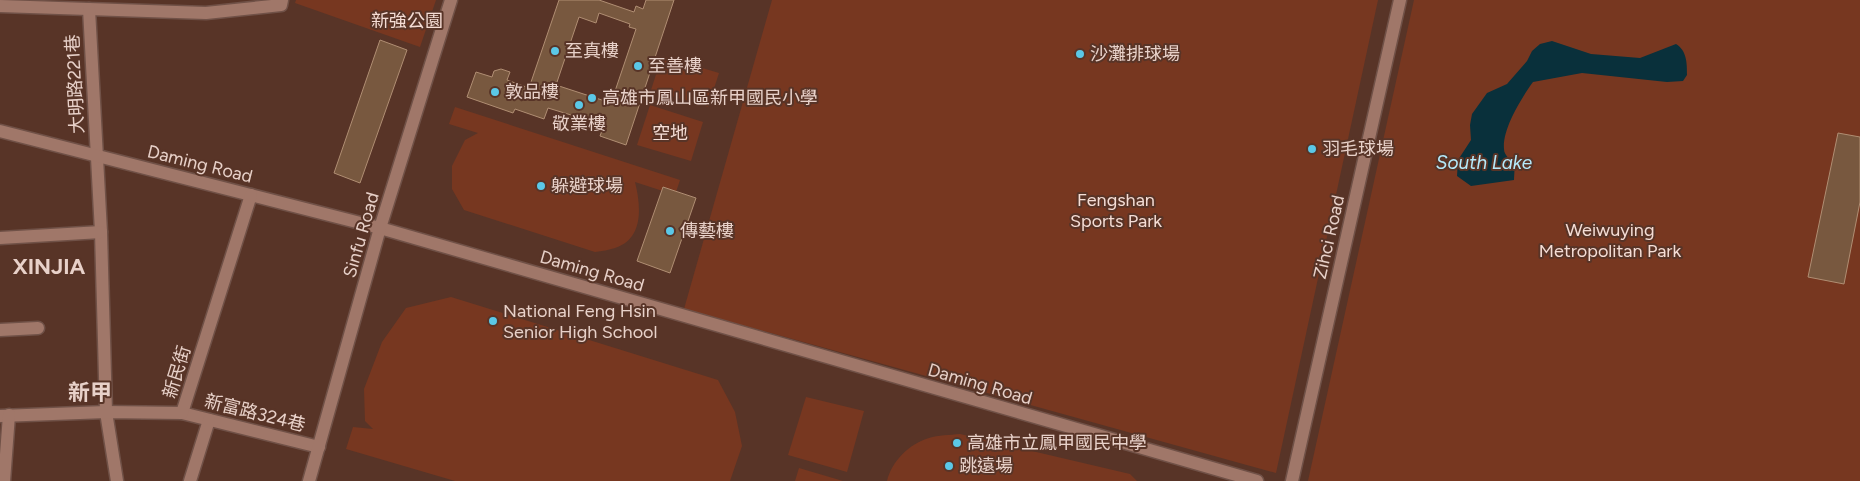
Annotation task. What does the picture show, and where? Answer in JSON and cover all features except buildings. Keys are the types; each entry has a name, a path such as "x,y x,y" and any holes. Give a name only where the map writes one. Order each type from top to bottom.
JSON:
{"street":[{"name":"Sinfu Road","path":"309,481 380,228 451,0"},
{"name":"Zihci Road","path":"1292,481 1400,0"},
{"path":"0,6 88,9 144,6 206,13 282,3"},
{"name":"大明路221巷","path":"88,9 101,232 106,412 117,481"},
{"name":"Daming Road","path":"0,132 380,228 1257,481"},
{"name":"新民街","path":"5,416 106,412 182,413 251,195"},
{"path":"0,238 101,232"},
{"path":"0,330 38,328"},
{"name":"新富路324巷","path":"182,413 319,447"},
{"path":"4,481 5,416"},
{"path":"190,481 209,420"}],"green space":[{"name":"新強公園","path":"296,0 436,0 420,47 295,3"},
{"name":"Fengshan Sports Park","path":"772,0 1378,0 1276,473 684,309"},
{"name":"Weiwuying Metropolitan Park","path":"1414,0 1860,0 1860,481 1308,481"},
{"path":"662,56 719,73 708,107 651,90"},
{"name":"空地","path":"650,105 703,122 691,161 637,145"},
{"path":"455,107 680,180 675,195 635,182 639,211 636,229 624,244 613,249 595,252 464,210 452,189 452,166 465,140 478,133 449,124"},
{"name":"National Feng Hsin Senior High School","path":"451,297 718,380 735,412 742,446 730,481 455,481 346,449 353,427 373,429 365,421 364,389 382,342 406,308"},
{"path":"806,397 864,411 847,472 788,455"},
{"name":"高雄市立鳳甲國民中學","path":"960,434 1130,474 1137,481 887,481 897,460 915,444 933,437"},
{"path":"799,468 843,481 795,481"}],"water":[{"name":"South Lake","path":"1552,41 1591,54 1640,58 1676,44 1684,54 1687,75 1683,81 1667,82 1582,73 1533,82 1509,123 1504,141 1505,154 1514,165 1514,180 1471,186 1457,176 1458,160 1471,140 1470,125 1472,114 1487,93 1507,84 1527,61 1532,51 1540,44"}],"place":[{"name":"至真樓","path":"555,51"},
{"name":"沙灘排球場","path":"1080,54"},
{"name":"至善樓","path":"638,66"},
{"name":"敦品樓","path":"495,92"},
{"name":"高雄市鳳山區新甲國民小學","path":"592,98"},
{"name":"敬業樓","path":"579,105"},
{"name":"羽毛球場","path":"1312,149"},
{"name":"躲避球場","path":"541,186"},
{"name":"傳藝樓","path":"670,231"},
{"name":"National Feng Hsin Senior High School","path":"493,321"},
{"name":"高雄市立鳳甲國民中學","path":"957,443"},
{"name":"跳遠場","path":"949,466"}],"district":[{"name":"XINJIA","path":"49,266"},
{"name":"新甲","path":"90,392"}]}
